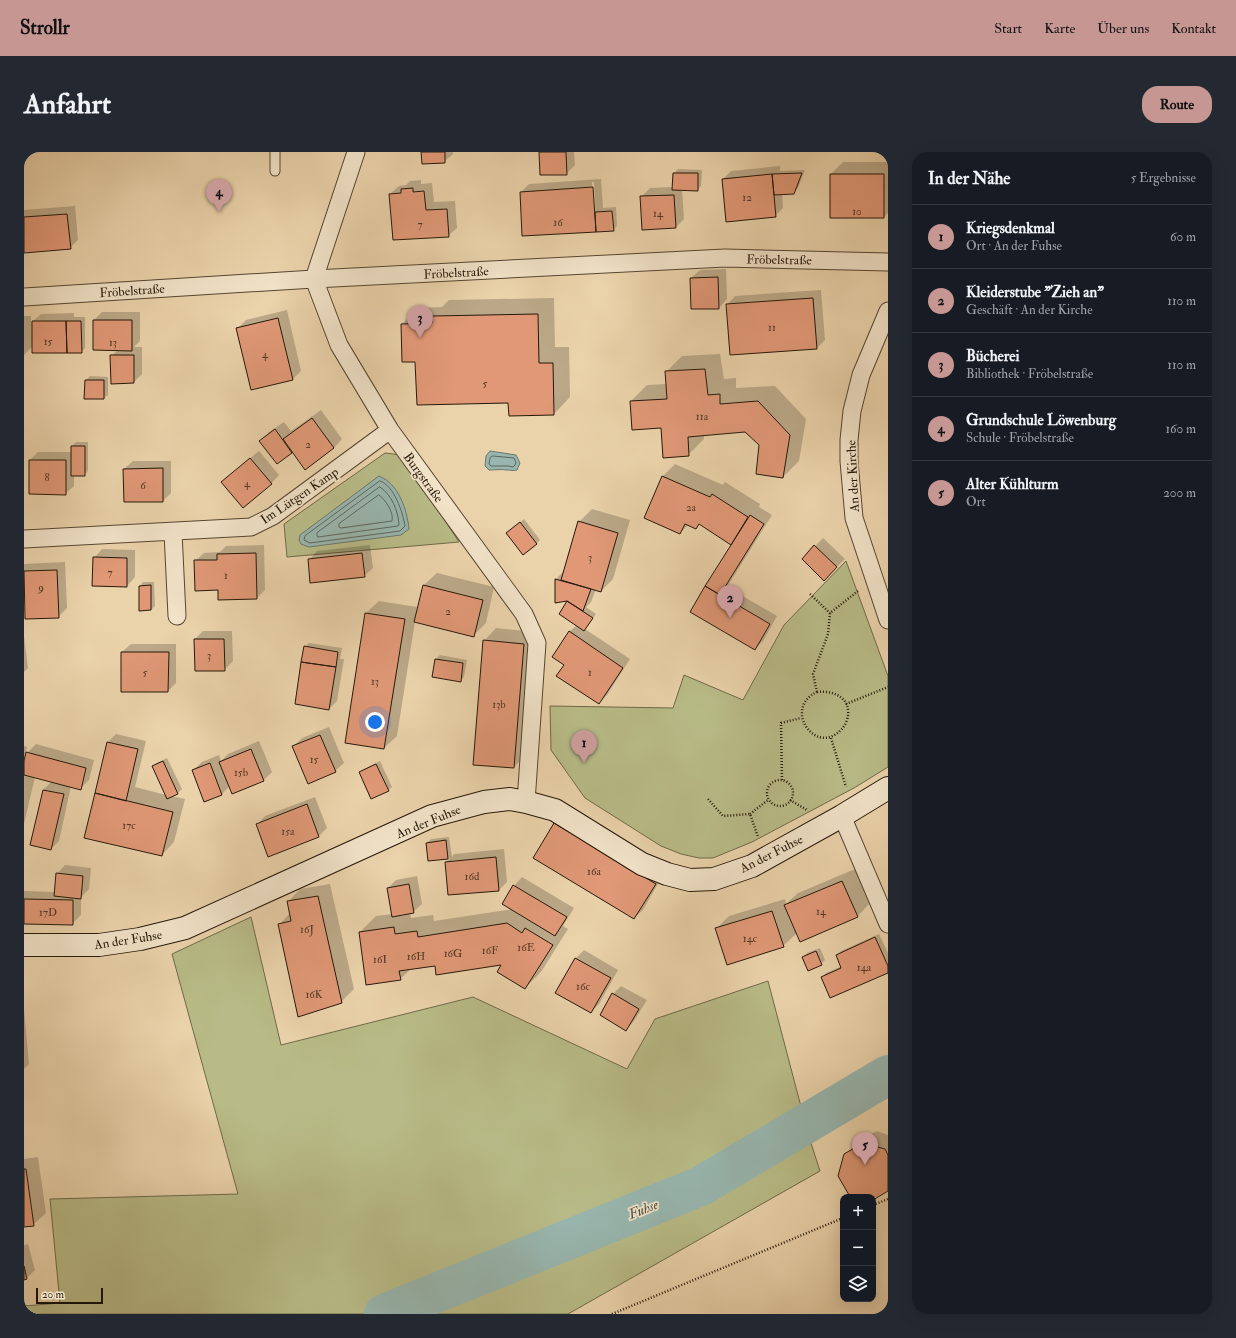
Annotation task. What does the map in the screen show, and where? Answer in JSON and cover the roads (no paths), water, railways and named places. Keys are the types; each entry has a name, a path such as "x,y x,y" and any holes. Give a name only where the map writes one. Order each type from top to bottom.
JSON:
{"street":[{"path":"314,279 356,152"},
{"name":"Fröbelstraße","path":"24,297 314,279 725,258 888,262"},
{"name":"Burgstraße","path":"314,279 339,345 390,430 524,614 537,643 526,802"},
{"name":"An der Kirche","path":"888,310 861,375 852,411 849,440 849,461 854,518 888,620"},
{"name":"Im Lütgen Kamp","path":"24,539 251,527 273,516 390,430"},
{"path":"173,532 177,616"},
{"name":"An der Fuhse","path":"24,945 98,945 140,940 185,928 432,816 484,802 510,799 555,810 642,864 667,874 690,880 714,879 752,866 888,788"},
{"path":"847,812 888,924"}],"lane":[{"path":"275,152 275,171"}],"water":[{"path":"490,451 516,455 520,463 517,470 489,470 485,466 486,456"},
{"path":"379,476 392,485 401,498 409,529 401,535 309,547 301,544 299,540 300,535"}],"waterway":[{"name":"Fuhse","path":"384,1314 701,1186 888,1075"}],"place":[{"name":"Grundschule Löwenburg","path":"219,212"},
{"name":"Bücherei","path":"420,338"},
{"name":"Kleiderstube \"Zieh an\"","path":"730,618"},
{"name":"Kriegsdenkmal","path":"584,763"},
{"name":"Alter Kühlturm","path":"865,1165"}]}
